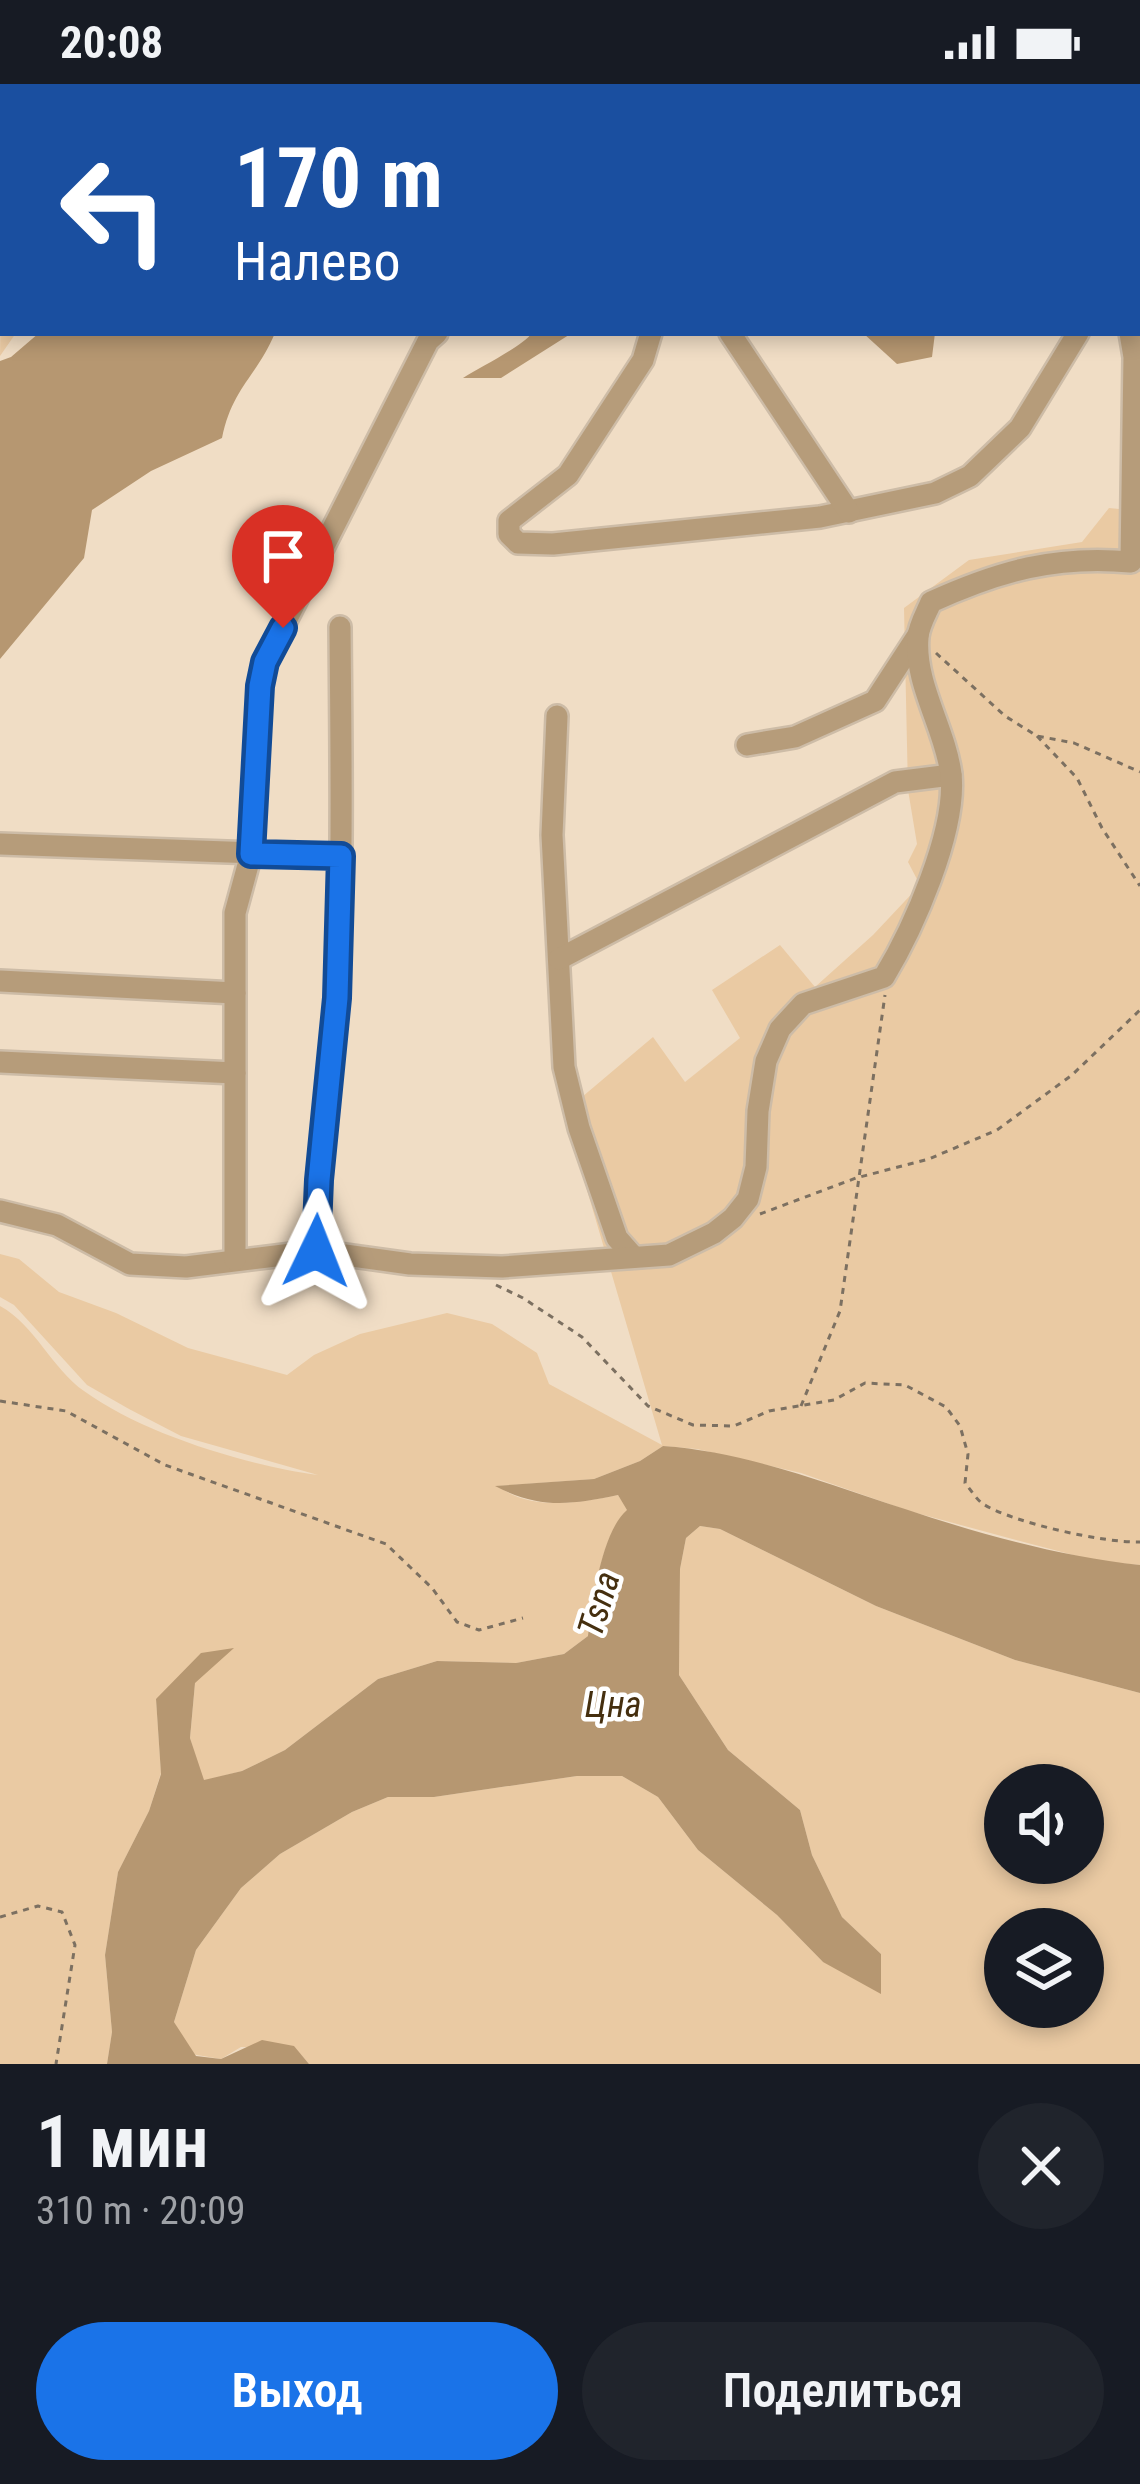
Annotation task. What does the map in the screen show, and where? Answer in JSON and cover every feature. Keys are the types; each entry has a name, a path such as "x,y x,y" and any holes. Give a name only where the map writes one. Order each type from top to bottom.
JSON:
{"street":[{"path":"235,1260 235,913 251,854 265,662 434,336"},
{"path":"651,336 643,360 568,475 509,521 513,539 524,545 553,544 849,512 935,493 970,476 1019,428 1076,336"},
{"path":"732,336 849,512"},
{"path":"746,746 795,737 875,701 918,635 931,602 982,579 1069,560 1136,567 1130,336"},
{"path":"316,1251 337,998 340,627"},
{"path":"0,1211 57,1225 130,1264 186,1267 316,1251 410,1264 502,1267 669,1255 733,1218 748,1198 756,1166 766,1061 780,1029 803,1004 884,977 914,926 947,822 951,775 922,678 918,635"},
{"path":"557,716 552,835 564,1067 579,1128 617,1238 632,1255"},
{"path":"559,959 896,782 951,775"},
{"path":"0,844 341,856"},
{"path":"0,981 235,993"},
{"path":"0,1062 235,1073"}],"path":[{"path":"918,635 980,695 1036,736 1076,778 1140,886"},
{"path":"1036,736 1073,742 1140,772"},
{"path":"801,1408 840,1311 884,977"},
{"path":"757,1215 860,1177 928,1159 997,1130 1072,1075 1140,1010"},
{"path":"488,1282 524,1298 582,1337 649,1406 693,1425 734,1426 770,1411 834,1400 865,1383 905,1385 946,1407 960,1426 968,1454 965,1483 979,1502 1006,1514 1115,1543 1140,1542"},
{"path":"0,1401 66,1411 165,1465 386,1544 432,1588 457,1622 479,1630 523,1618"},
{"path":"0,1917 38,1906 62,1912 75,1946 56,2064"}],"shaded area":[{"path":"0,336 14,336 0,356"},
{"path":"1109,508 1140,511 1140,1565 1096,1561 909,1511 801,1473 697,1449 663,1446 640,1461 594,1479 498,1486 540,1502 618,1495 628,1510 605,1550 588,1636 564,1654 516,1663 437,1661 378,1679 285,1750 242,1771 203,1781 190,1738 195,1683 156,1699 161,1773 149,1811 118,1872 105,1955 112,2032 107,2064 0,2064 0,1306 23,1324 73,1382 108,1407 196,1445 318,1475 181,1436 87,1385 14,1305 0,1297 0,1254 19,1259 59,1292 188,1348 287,1375 314,1355 360,1334 447,1313 492,1324 537,1353 549,1384 662,1445 587,1190 569,1108 653,1037 685,1082 740,1038 712,990 780,945 815,987 920,885 908,862 917,844 908,790 904,608 969,560 1082,542"},
{"path":"700,1526 720,1529 876,1606 1015,1660 1140,1693 1140,2064 309,2064 294,2047 241,2047 221,2059 191,2054 174,2022 196,1950 241,1888 280,1854 388,1797 434,1797 577,1776 622,1776 658,1797 698,1850 777,1915 823,1962 881,1954 842,1917 812,1855 800,1810 728,1750 679,1675 680,1569 686,1538"}],"water":[{"path":"36,336 274,336 238,394 222,438 151,471 92,510 84,558 0,659 0,361"},
{"path":"567,336 501,378 463,378 511,350 527,338"},
{"path":"866,336 935,336 932,357 897,364"},
{"name":"Цна","path":"663,1446 755,1462 1021,1543 1140,1565 1140,1693 1015,1660 876,1606 720,1529 700,1526 686,1538 680,1569 679,1675 728,1750 800,1810 812,1855 842,1917 881,1954 881,1994 823,1962 777,1915 698,1850 658,1797 622,1776 577,1776 434,1797 388,1797 280,1854 241,1888 196,1950 174,2022 196,2056 221,2059 262,2040 294,2046 309,2064 107,2064 112,2032 105,1955 118,1872 149,1811 161,1774 156,1699 201,1653 234,1648 195,1683 190,1738 204,1780 242,1771 285,1750 378,1679 437,1661 516,1663 564,1654 588,1636 605,1550 627,1510 618,1495 555,1503 526,1499 495,1486 594,1479 640,1461"}],"route":[{"path":"283,628 265,662 260,686 251,854 341,856 337,998 316,1251"}],"water label":[{"name":"Tsna","path":"599,1604"}]}
